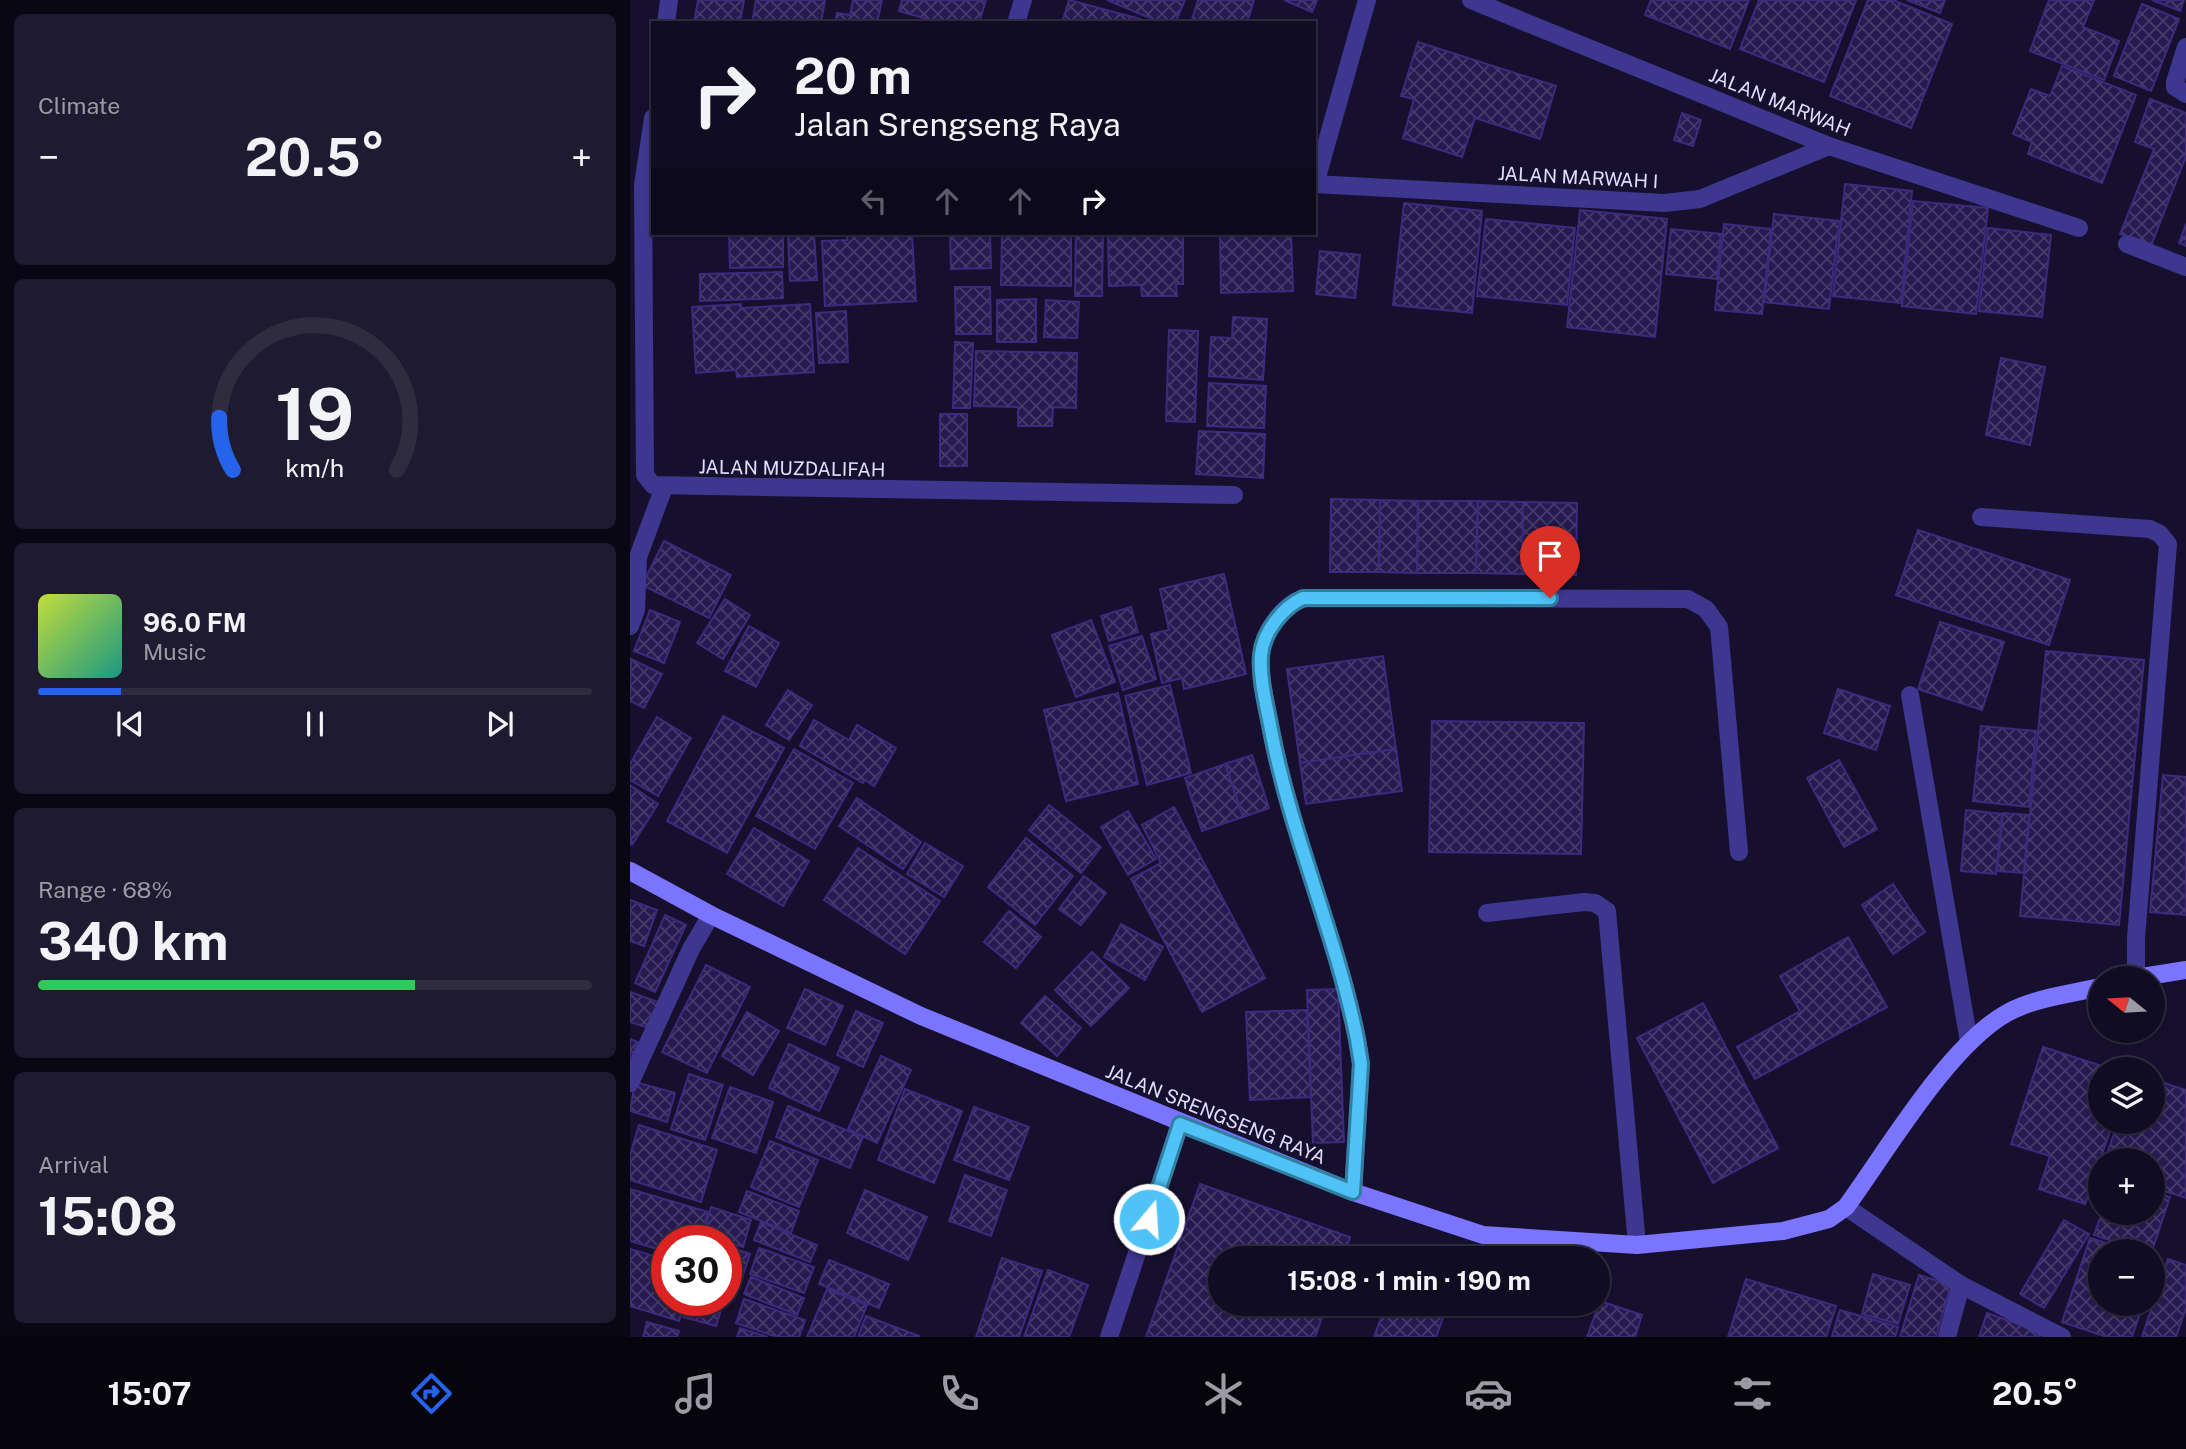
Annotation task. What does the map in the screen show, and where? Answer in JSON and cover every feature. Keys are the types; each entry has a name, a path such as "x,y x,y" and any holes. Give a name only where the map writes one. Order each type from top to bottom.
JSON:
{"main road":[{"name":"JALAN SRENGSENG RAYA","path":"630,871 711,915 921,1016 1180,1124 1353,1192 1483,1235 1637,1245 1783,1231 1829,1219 1846,1207 1969,1042 2006,1014 2026,1005 2088,990"},
{"path":"2165,973 2186,970"}],"street":[{"path":"666,21 669,0"},
{"path":"1017,21 1023,0"},
{"path":"1316,180 1367,0"},
{"name":"JALAN MARWAH","path":"1471,0 1829,146 2079,228"},
{"path":"2186,47 2175,87 2186,94"},
{"path":"630,626 636,610 638,557 664,487 653,485 645,475 642,185 651,130"},
{"name":"JALAN MARWAH I","path":"1316,184 1664,203 1700,199 1829,146"},
{"path":"2127,244 2186,267"},
{"name":"JALAN MUZDALIFAH","path":"664,487 1234,495"},
{"path":"1980,517 2150,529 2168,544 2136,938 2136,966"},
{"path":"1353,1192 1361,1064 1357,1039 1280,779 1265,699 1261,654 1271,629 1287,606 1308,598 1688,599 1706,609 1719,627 1739,852"},
{"path":"1910,695 1969,1042"},
{"path":"1487,913 1584,902 1595,903 1606,911 1637,1245"},
{"path":"630,1083 691,949 711,915"},
{"path":"1109,1337 1180,1124"},
{"path":"1846,1207 1961,1285 2062,1337"},
{"path":"1947,1337 1961,1285"}],"building":[{"path":"698,0 744,0 740,21 694,21"},
{"path":"756,0 825,0 821,21 752,21"},
{"path":"853,0 882,0 877,21 835,21 837,13 850,15"},
{"path":"902,0 986,0 980,21 934,21 899,11"},
{"path":"1069,0 1140,19 1139,21 1063,21"},
{"path":"1107,0 1185,0 1176,21 1157,21"},
{"path":"1198,0 1254,0 1248,21 1192,21"},
{"path":"1284,0 1317,0 1312,12"},
{"path":"1651,0 1749,0 1730,49 1645,15"},
{"path":"1759,0 1856,0 1824,82 1740,49"},
{"path":"1868,0 1893,0 1952,24 1911,128 1830,96"},
{"path":"1907,0 1945,0 1940,13"},
{"path":"2049,0 2094,0 2083,27 2119,41 2104,80 2030,51"},
{"path":"2152,0 2184,0 2180,11"},
{"path":"2142,4 2179,19 2151,91 2114,76"},
{"path":"1418,42 1556,86 1540,139 1475,118 1462,157 1403,138 1414,99 1401,96"},
{"path":"2062,66 2136,95 2102,183 2028,154 2032,142 2013,134 2031,89 2050,96"},
{"path":"2150,99 2186,113 2186,156 2151,246 2120,234 2154,149 2135,142"},
{"path":"1682,113 1701,120 1693,146 1674,140"},
{"path":"1845,184 1912,191 1901,303 1833,296"},
{"path":"1913,201 1988,208 1976,314 1902,306"},
{"path":"1404,203 1482,211 1472,313 1393,305"},
{"path":"1580,210 1667,219 1655,337 1567,327"},
{"path":"1774,214 1839,221 1829,309 1764,302"},
{"path":"1486,219 1575,228 1567,305 1477,296"},
{"path":"1724,224 1771,229 1762,314 1715,310"},
{"path":"2186,224 2186,246 2179,243"},
{"path":"1988,228 2051,235 2042,317 1979,311"},
{"path":"1671,229 1721,234 1717,279 1666,274"},
{"path":"729,235 783,235 783,267 730,268"},
{"path":"788,235 814,235 817,280 790,281"},
{"path":"847,235 912,235 916,301 825,306 822,241 847,240"},
{"path":"950,235 990,235 991,268 951,269"},
{"path":"1002,235 1071,235 1071,286 1001,285"},
{"path":"1076,235 1103,235 1102,296 1075,296"},
{"path":"1108,235 1183,235 1183,284 1176,284 1177,296 1142,296 1141,285 1109,286"},
{"path":"1220,235 1291,235 1293,291 1221,293"},
{"path":"1320,251 1360,255 1355,298 1316,294"},
{"path":"782,272 783,298 700,301 700,274"},
{"path":"955,287 990,287 991,334 956,334"},
{"path":"1036,299 1036,342 997,342 997,300"},
{"path":"1046,300 1079,302 1077,338 1044,337"},
{"path":"741,304 741,308 810,304 814,372 737,377 736,370 696,373 692,307"},
{"path":"846,311 848,362 819,363 816,313"},
{"path":"1233,317 1267,319 1263,380 1209,376 1211,337 1232,338"},
{"path":"1169,330 1198,331 1195,422 1166,421"},
{"path":"955,342 973,343 970,408 953,408"},
{"path":"976,351 1077,353 1076,408 1053,407 1052,426 1018,426 1018,407 974,406"},
{"path":"2001,358 2045,367 2030,445 1986,435"},
{"path":"1209,383 1266,386 1264,428 1207,426"},
{"path":"940,414 967,414 967,466 940,466"},
{"path":"1199,431 1265,434 1263,478 1196,474"},
{"path":"1331,499 1380,500 1379,572 1330,572"},
{"path":"1380,500 1418,501 1417,573 1379,572"},
{"path":"1418,501 1478,501 1476,573 1417,573"},
{"path":"1478,501 1523,502 1522,574 1476,573"},
{"path":"1523,502 1577,503 1576,575 1522,574"},
{"path":"1918,530 2070,580 2049,645 1896,595"},
{"path":"664,541 731,575 709,618 642,585"},
{"path":"1224,574 1246,674 1184,689 1182,678 1162,683 1151,634 1169,630 1160,589"},
{"path":"725,599 750,615 723,659 697,643"},
{"path":"1131,607 1138,632 1109,641 1101,616"},
{"path":"650,610 680,622 664,663 634,651"},
{"path":"1091,620 1115,682 1076,697 1052,635"},
{"path":"1940,622 2004,642 1982,710 1918,689"},
{"path":"749,626 779,643 756,687 725,671"},
{"path":"1142,636 1156,679 1123,690 1109,646"},
{"path":"2046,651 2144,660 2119,925 2020,916"},
{"path":"1383,656 1396,749 1300,763 1287,669"},
{"path":"631,659 662,674 644,708 630,701"},
{"path":"1170,685 1191,773 1147,785 1125,696"},
{"path":"1838,689 1890,706 1876,750 1824,733"},
{"path":"788,690 812,705 789,740 766,725"},
{"path":"1118,693 1138,784 1066,801 1044,710"},
{"path":"723,716 784,748 727,853 667,821"},
{"path":"657,717 691,738 658,796 630,780 630,764"},
{"path":"814,720 849,740 857,725 896,748 874,786 865,780 863,783 800,746"},
{"path":"1432,721 1584,723 1581,854 1429,852"},
{"path":"1981,726 2036,731 2029,807 1973,801"},
{"path":"794,749 853,783 815,849 756,816"},
{"path":"1396,749 1402,791 1306,804 1300,763"},
{"path":"1252,755 1269,808 1243,817 1225,764"},
{"path":"1839,760 1877,829 1844,847 1807,778"},
{"path":"1225,764 1243,817 1202,831 1185,778"},
{"path":"2163,775 2186,777 2186,915 2150,912"},
{"path":"630,785 658,804 632,845 630,843"},
{"path":"857,798 921,842 903,869 839,826"},
{"path":"1049,805 1101,847 1081,873 1029,830"},
{"path":"1174,807 1265,978 1202,1012 1131,879 1161,863 1142,825"},
{"path":"1966,810 2002,814 1996,874 1961,871"},
{"path":"1128,811 1156,859 1128,875 1101,827"},
{"path":"2003,813 2029,815 2024,873 1997,871"},
{"path":"754,828 809,861 783,906 727,874"},
{"path":"1026,838 1073,876 1035,925 988,887"},
{"path":"925,843 963,866 944,897 907,874"},
{"path":"858,848 940,901 905,954 824,900"},
{"path":"1084,876 1106,893 1081,925 1059,909"},
{"path":"1893,884 1925,932 1893,954 1862,905"},
{"path":"630,900 657,910 644,946 630,941"},
{"path":"1009,911 1041,937 1016,968 984,942"},
{"path":"665,915 686,925 655,992 635,983"},
{"path":"1121,924 1163,947 1145,980 1104,957"},
{"path":"1848,937 1887,1007 1755,1079 1737,1047 1800,1011 1780,976"},
{"path":"1092,952 1129,988 1091,1026 1055,990"},
{"path":"706,965 750,987 707,1073 662,1052"},
{"path":"805,989 843,1006 825,1045 787,1028"},
{"path":"1338,989 1344,1142 1313,1143 1307,990"},
{"path":"630,992 658,1002 649,1028 630,1022"},
{"path":"1045,996 1081,1028 1057,1056 1021,1023"},
{"path":"1703,1003 1778,1148 1713,1183 1637,1038"},
{"path":"1307,1010 1311,1097 1250,1100 1246,1012"},
{"path":"856,1011 883,1023 863,1067 837,1055"},
{"path":"747,1012 779,1031 753,1075 722,1056"},
{"path":"630,1039 638,1042 630,1062"},
{"path":"789,1044 839,1068 819,1111 769,1088"},
{"path":"2043,1047 2088,1062 2088,1134 2109,1134 2104,1148 2088,1148 2088,1195 2085,1204 2039,1189 2050,1156 2011,1144"},
{"path":"881,1056 911,1070 877,1143 848,1129"},
{"path":"689,1074 723,1085 705,1140 671,1129"},
{"path":"635,1082 675,1093 667,1122 630,1111"},
{"path":"2165,1083 2186,1090 2186,1198 2165,1191 2165,1148 2109,1148 2114,1134 2165,1134"},
{"path":"730,1087 773,1102 756,1153 712,1138"},
{"path":"905,1089 962,1111 934,1183 878,1160"},
{"path":"788,1106 863,1137 850,1168 776,1137"},
{"path":"974,1107 1029,1127 1009,1180 954,1160"},
{"path":"639,1125 717,1150 701,1202 630,1180 630,1155"},
{"path":"770,1141 818,1160 799,1207 751,1187"},
{"path":"965,1175 1007,1190 991,1236 949,1221"},
{"path":"1200,1184 1350,1237 1347,1246 1208,1246 1208,1316 1323,1316 1315,1337 1146,1337"},
{"path":"630,1189 708,1212 704,1225 651,1225 651,1247 630,1241"},
{"path":"865,1190 927,1217 908,1260 847,1233"},
{"path":"747,1191 799,1211 791,1233 739,1212"},
{"path":"2165,1196 2170,1197 2165,1212"},
{"path":"711,1207 751,1220 743,1247 742,1225 706,1225"},
{"path":"2064,1220 2089,1234 2044,1308 2020,1294"},
{"path":"761,1222 817,1245 810,1262 754,1240"},
{"path":"2098,1225 2161,1225 2156,1239 2106,1239 2094,1235"},
{"path":"2088,1244 2088,1316 2139,1316 2132,1337 2107,1337 2062,1322"},
{"path":"759,1248 814,1267 804,1293 750,1274"},
{"path":"630,1249 651,1255 651,1312 630,1306"},
{"path":"742,1251 750,1254 742,1278"},
{"path":"1002,1258 1042,1271 1019,1337 976,1337"},
{"path":"2168,1259 2186,1265 2186,1308 2176,1337 2142,1337 2149,1316 2165,1316 2165,1268"},
{"path":"829,1260 889,1284 879,1308 819,1284"},
{"path":"1048,1270 1088,1285 1069,1337 1024,1337"},
{"path":"1873,1274 1910,1285 1898,1324 1862,1314"},
{"path":"1919,1275 1951,1285 1936,1337 1900,1337"},
{"path":"751,1277 804,1298 797,1315 744,1294"},
{"path":"1746,1279 1836,1306 1826,1337 1728,1337"},
{"path":"827,1289 867,1305 854,1337 807,1337"},
{"path":"744,1299 805,1320 799,1337 777,1337 736,1323 738,1316 742,1316"},
{"path":"1610,1304 1642,1315 1635,1337 1587,1337 1595,1316 1610,1316"},
{"path":"1840,1310 1898,1327 1895,1337 1832,1336"},
{"path":"1987,1313 2041,1332 2039,1337 1979,1337"},
{"path":"663,1316 680,1316 679,1321"},
{"path":"683,1316 719,1316 716,1326"},
{"path":"866,1316 919,1336 919,1337 858,1337"},
{"path":"1382,1316 1444,1316 1436,1337 1374,1337"},
{"path":"647,1322 679,1331 677,1337 643,1337"},
{"path":"740,1328 768,1337 737,1337"}],"route":[{"path":"1149,1219 1180,1124 1353,1192 1361,1064 1353,1014 1280,779 1265,699 1261,654 1271,629 1287,606 1303,598 1550,598"}]}
